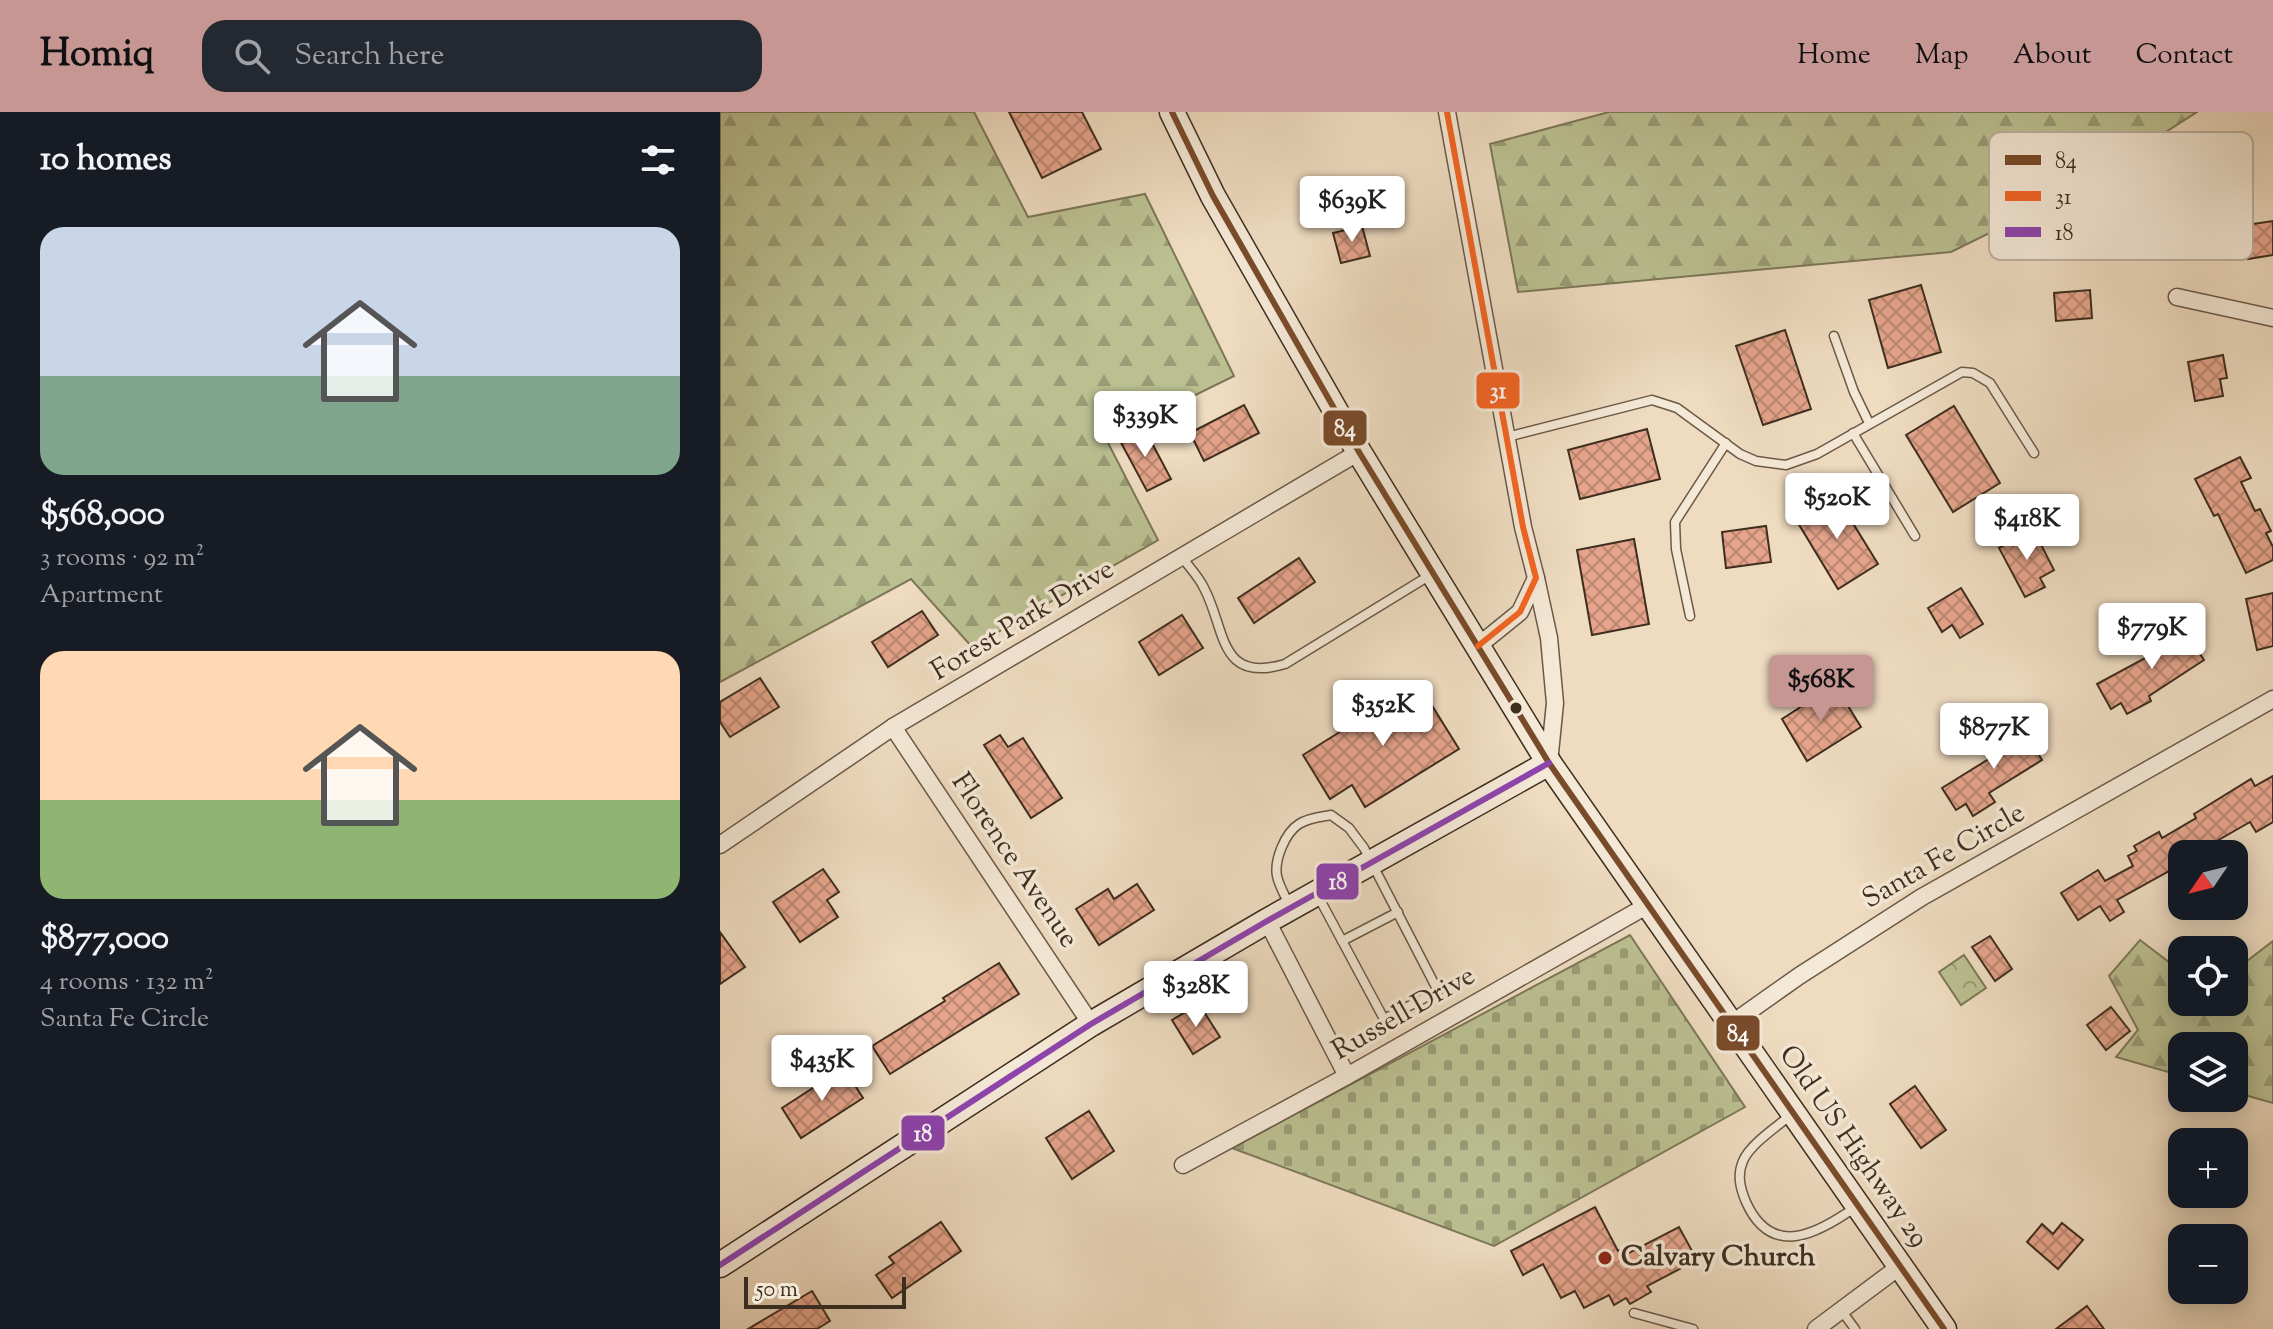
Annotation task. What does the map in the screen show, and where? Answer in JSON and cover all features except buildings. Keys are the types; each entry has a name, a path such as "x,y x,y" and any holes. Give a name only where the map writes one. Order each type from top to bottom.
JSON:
{"main road":[{"name":"Old US Highway 29","path":"1172,112 1213,196 1359,452 1549,763 1944,1329"},
{"path":"720,1265 1091,1024 1316,893 1549,763"}],"street":[{"path":"1447,112 1523,527 1549,638 1555,703 1549,763"},
{"path":"2177,297 2273,318"},
{"name":"Forest Park Drive","path":"720,845 893,727 1359,452"},
{"path":"1478,646 1520,612 1536,578"},
{"name":"Santa Fe Circle","path":"1731,1024 1922,897 2273,699"},
{"name":"Florence Avenue","path":"893,727 1091,1024"},
{"name":"Russell Drive","path":"1183,1165 1648,905"},
{"path":"1267,921 1347,1076"},
{"path":"1816,1329 1899,1267"}],"lane":[{"path":"1834,336 1869,423"},
{"path":"1506,437 1652,400 1677,408 1740,454 1756,461 1786,465 1817,454 1962,372 1973,373 1990,383 2034,453"},
{"path":"1853,433 1915,536"},
{"path":"1690,616 1676,549 1675,522 1726,443"},
{"path":"1182,557 1204,587 1222,639 1236,659 1249,669 1266,670 1285,664 1433,573"},
{"path":"1290,908 1277,875 1279,856 1286,838 1299,824 1331,815 1349,828 1372,862 1438,991 1384,1019 1316,893"},
{"path":"1342,941 1398,912"},
{"path":"1793,1114 1744,1158 1739,1176 1741,1192 1758,1223 1781,1236 1794,1237 1832,1224 1858,1205"},
{"path":"1841,1310 1855,1329"},
{"path":"1634,1313 1693,1329"}],"green space":[{"path":"720,112 974,112 1028,217 1145,194 1234,376 1106,439 1158,540 972,647 911,579 720,682"},
{"path":"1609,112 2197,112 2166,132 1989,132 1989,233 1951,252 1518,292 1490,144"},
{"path":"1630,935 1745,1107 1494,1246 1232,1148"},
{"path":"2140,940 2168,961 2168,1016 2248,1016 2248,960 2273,941 2273,1103 2248,1096 2248,1032 2168,1032 2168,1072 2116,1057 2138,1030 2109,976"},
{"path":"1964,955 1986,988 1961,1005 1939,972"}],"transit line":[{"name":"84","path":"1172,112 1213,196 1359,452 1549,763 1944,1329"},
{"name":"31","path":"1447,112 1523,527 1536,578 1520,612 1478,646"},
{"name":"18","path":"720,1265 1091,1024 1549,763"}],"place":[{"name":"Calvary Church","path":"1605,1258"}]}
